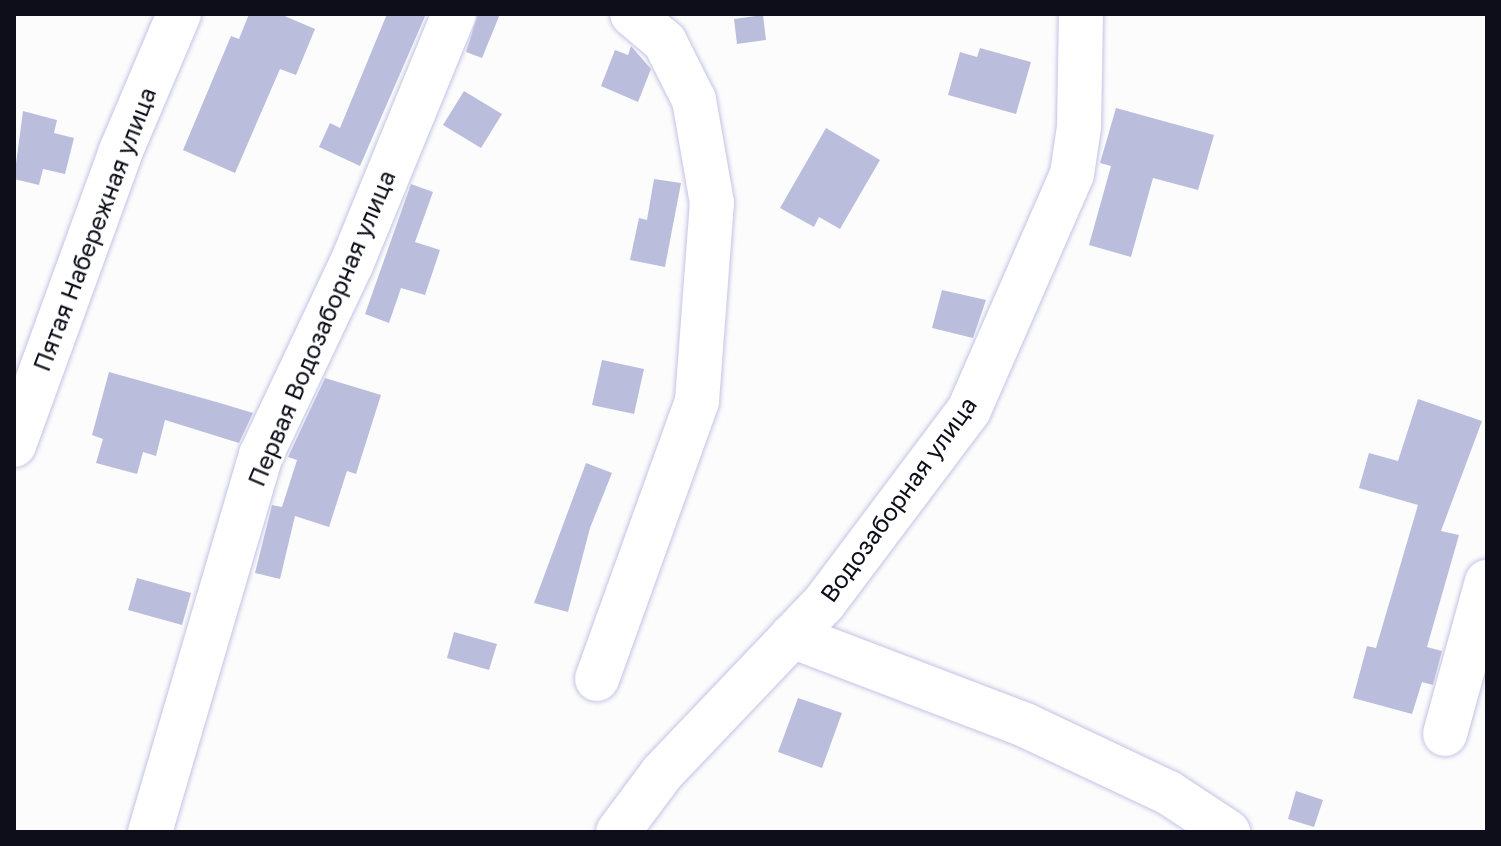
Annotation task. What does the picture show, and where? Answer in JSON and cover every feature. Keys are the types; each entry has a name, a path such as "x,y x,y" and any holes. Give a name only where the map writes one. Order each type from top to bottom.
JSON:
{"street":[{"name":"Пятая Набережная улица","path":"14,445 120,153 179,14"},
{"name":"Первая Водозаборная улица","path":"150,832 261,455 351,265 454,14"},
{"path":"597,679 697,401 712,203 694,100 665,42 632,14"},
{"name":"Водозаборная улица","path":"618,832 662,773 824,603 969,410 1072,174 1079,127 1081,14"},
{"path":"1445,734 1487,582"},
{"path":"792,636 1025,725 1169,793 1228,832"}],"building":[{"path":"249,14 280,14 315,29 296,75 280,69 235,173 183,150 231,36 239,39"},
{"path":"387,14 426,14 360,166 319,147 330,123 340,128"},
{"path":"478,14 500,14 482,58 466,52"},
{"path":"763,15 766,40 737,44 734,19"},
{"path":"631,46 651,69 638,102 601,86 615,50 628,55"},
{"path":"980,48 1031,62 1016,114 948,95 960,52 977,57"},
{"path":"464,91 502,114 481,148 443,125"},
{"path":"1116,108 1214,135 1198,190 1153,178 1131,257 1089,245 1111,166 1100,163"},
{"path":"23,111 57,120 54,133 74,138 65,174 43,169 39,185 14,179"},
{"path":"826,128 880,160 840,229 819,217 814,227 780,208"},
{"path":"654,179 681,183 665,267 630,260 639,218 647,220"},
{"path":"411,184 433,192 415,242 440,250 425,295 401,288 389,323 365,314"},
{"path":"942,290 986,300 973,338 932,328"},
{"path":"602,360 644,369 634,414 592,405"},
{"path":"109,372 253,413 239,443 165,420 156,456 143,452 137,474 96,463 103,439 92,435"},
{"path":"325,378 381,395 356,474 347,471 329,527 295,516 280,579 255,573 272,505 282,507 297,460 288,457"},
{"path":"1418,399 1482,421 1441,531 1459,535 1427,647 1442,651 1433,685 1422,682 1412,714 1353,698 1367,646 1376,648 1418,505 1359,488 1369,453 1398,461"},
{"path":"586,463 612,473 590,528 568,612 534,603"},
{"path":"137,578 191,593 182,625 128,610"},
{"path":"454,632 497,644 489,670 447,658"},
{"path":"798,698 842,713 822,768 778,752"},
{"path":"1296,791 1323,800 1314,827 1288,819"}]}
